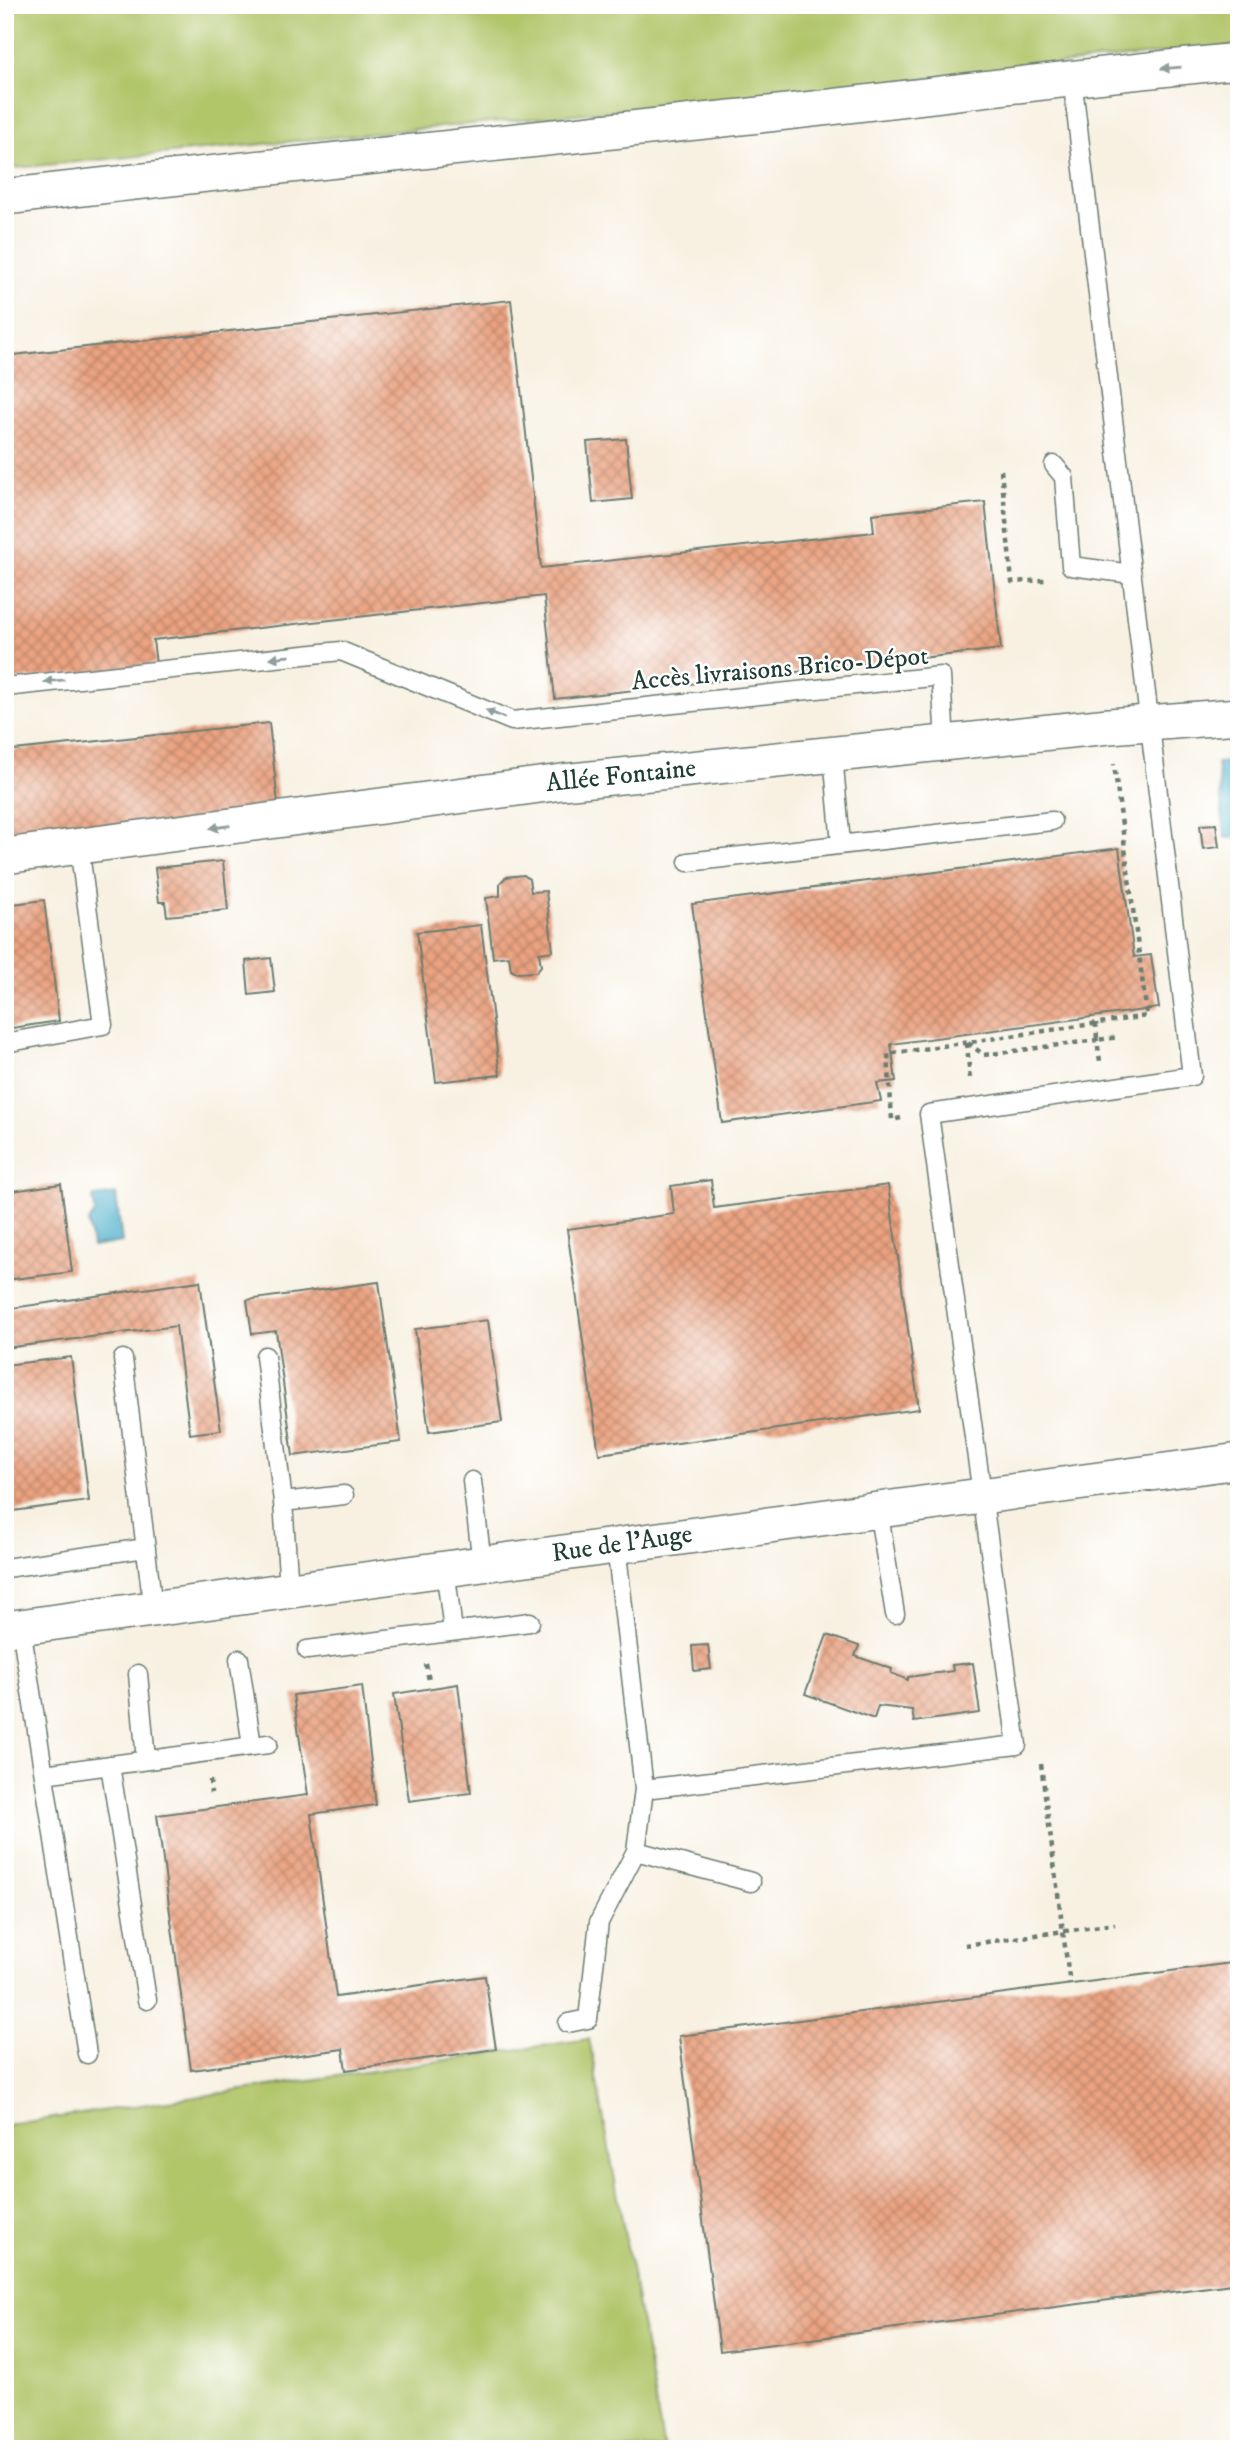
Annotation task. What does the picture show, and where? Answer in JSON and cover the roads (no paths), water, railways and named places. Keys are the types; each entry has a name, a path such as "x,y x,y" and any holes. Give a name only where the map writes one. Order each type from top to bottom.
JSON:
{"street":[{"path":"5,197 1239,61"},
{"name":"Allée Fontaine","path":"5,856 562,782 1150,722 1239,716"},
{"name":"Rue de l'Auge","path":"13,1628 1239,1461"}],"lane":[{"path":"644,1789 1017,1745 929,1114 1192,1076 1072,78"},
{"path":"1054,465 1065,477 1071,566 1132,575"},
{"name":"Accès livraisons Brico-Dépot","path":"5,687 341,651 512,721 940,676 945,743"},
{"path":"833,755 841,844"},
{"path":"688,862 1052,821"},
{"path":"5,1043 103,1025 79,846"},
{"path":"265,1356 283,1502 289,1589"},
{"path":"123,1359 153,1608"},
{"path":"472,1481 482,1563"},
{"path":"283,1502 344,1495"},
{"path":"878,1509 894,1614"},
{"path":"568,2023 588,2019 599,1922 636,1851 644,1789 616,1545"},
{"path":"5,1567 146,1548"},
{"path":"446,1568 453,1631"},
{"path":"307,1650 530,1622"},
{"path":"13,1628 44,1774 87,2054"},
{"path":"44,1774 260,1745 239,1659"},
{"path":"138,1674 146,1760"},
{"path":"110,1765 147,2000"},
{"path":"636,1851 751,1882"}],"water":[{"path":"1239,761 1239,837 1225,838 1217,763"},
{"path":"116,1194 122,1242 92,1247 88,1222 95,1213 93,1197"}]}
